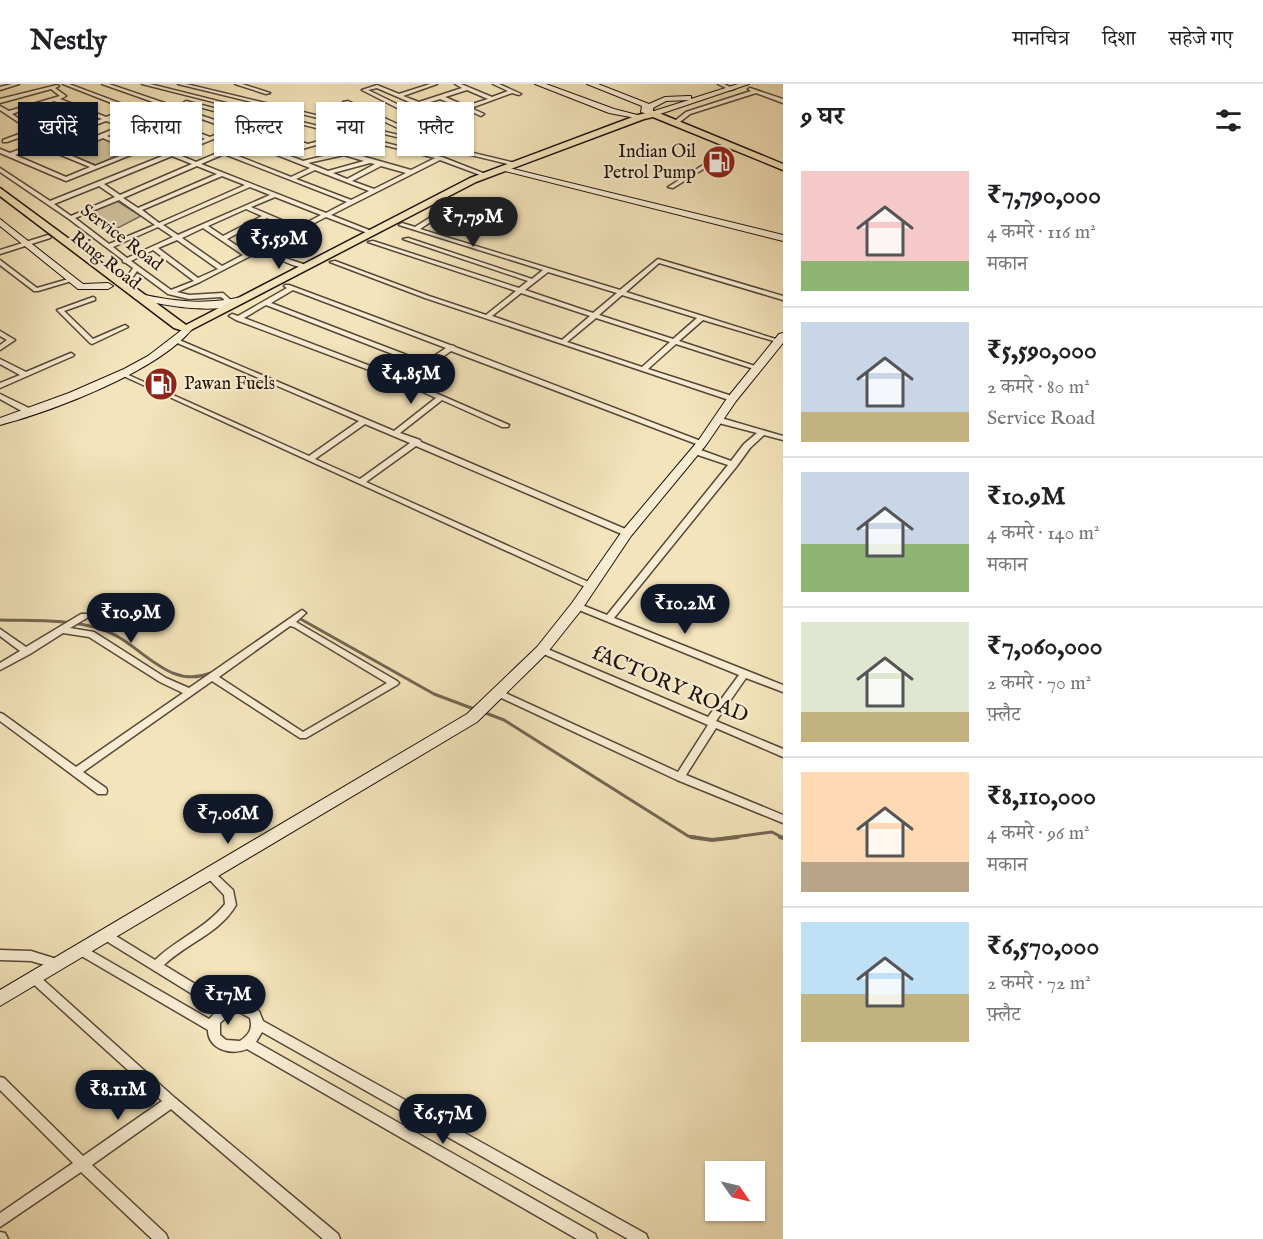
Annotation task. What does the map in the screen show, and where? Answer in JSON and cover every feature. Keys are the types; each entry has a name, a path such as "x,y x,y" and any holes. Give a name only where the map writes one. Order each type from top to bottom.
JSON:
{"main road":[{"path":"649,115 783,173"},
{"path":"185,335 235,318 372,237 485,175 649,115 783,167"},
{"path":"185,335 242,300 307,267 402,225 511,167"},
{"name":"Ring Road","path":"0,191 32,213 178,326 185,335"},
{"name":"Ring Road","path":"0,200 170,332 185,335"}],"street":[{"path":"0,89 6,85 17,84"},
{"path":"0,101 65,84 110,102"},
{"path":"104,84 157,102"},
{"path":"144,84 441,158 485,175"},
{"path":"180,84 783,238"},
{"path":"237,84 268,93"},
{"path":"410,84 420,88"},
{"path":"400,95 435,84"},
{"path":"457,84 493,99"},
{"path":"495,84 519,94"},
{"path":"539,84 612,111 649,115 752,87"},
{"path":"591,84 645,105 649,115"},
{"path":"720,84 732,89"},
{"path":"397,107 364,90 375,86 415,102"},
{"path":"649,115 652,105 665,99 702,99 732,89 752,87 783,101"},
{"path":"675,124 688,113 752,87"},
{"path":"46,102 64,96 52,88"},
{"path":"425,102 467,88"},
{"path":"474,107 513,91"},
{"path":"440,97 452,102"},
{"path":"55,99 110,120"},
{"path":"200,99 188,103 214,110"},
{"path":"0,108 18,119"},
{"path":"9,113 18,110"},
{"path":"474,111 481,114"},
{"path":"98,122 110,118"},
{"path":"98,138 110,133"},
{"path":"2,140 18,135"},
{"path":"102,136 110,139"},
{"path":"202,136 210,139"},
{"path":"202,142 214,137"},
{"path":"304,147 316,144"},
{"path":"304,145 308,146"},
{"path":"0,151 66,179 81,192"},
{"path":"671,187 729,151"},
{"path":"10,155 18,152"},
{"path":"303,163 344,153 410,172"},
{"path":"67,156 94,167"},
{"path":"66,179 121,156"},
{"path":"50,204 170,156"},
{"path":"176,156 325,215 372,237 519,292 756,368"},
{"path":"71,218 218,156"},
{"path":"233,156 351,202"},
{"path":"285,156 374,191"},
{"path":"170,293 441,158"},
{"path":"328,173 370,161"},
{"path":"347,181 380,164"},
{"path":"291,179 314,168"},
{"name":"Service Road","path":"0,170 71,218 135,269 170,293 189,297 223,295 231,303"},
{"path":"138,210 223,174"},
{"path":"100,184 222,269"},
{"path":"108,247 251,185"},
{"path":"125,261 274,195"},
{"path":"416,229 449,208 442,204"},
{"path":"246,207 298,229"},
{"path":"223,239 267,216"},
{"path":"0,222 81,287 108,286"},
{"path":"0,999 471,718 542,650 577,606 627,533 698,447 732,399 781,338 702,317 402,225"},
{"path":"204,226 248,256"},
{"path":"0,252 48,237"},
{"path":"406,239 533,280"},
{"path":"154,248 198,281"},
{"path":"264,248 283,259 307,267"},
{"path":"563,342 658,261 783,298"},
{"path":"0,262 36,290 72,280"},
{"path":"333,262 487,317 732,399"},
{"path":"124,286 135,269"},
{"path":"487,317 548,269"},
{"path":"235,318 266,303 290,287 555,388 734,464"},
{"path":"137,296 176,305 193,306 242,300"},
{"path":"93,299 60,310 92,342 125,327"},
{"path":"266,303 426,365"},
{"path":"643,369 702,317"},
{"path":"235,318 403,381 505,424"},
{"path":"0,333 12,340 0,348"},
{"path":"0,422 77,394 122,374 185,335 365,420 627,533"},
{"path":"403,381 452,347"},
{"path":"0,386 71,355"},
{"path":"0,361 26,375"},
{"path":"122,374 590,586"},
{"path":"0,396 30,412"},
{"path":"396,433 442,397"},
{"path":"310,459 365,420"},
{"path":"718,420 783,438"},
{"path":"608,619 747,446 763,432"},
{"path":"361,482 417,442"},
{"path":"577,606 783,689"},
{"path":"0,667 84,616"},
{"path":"76,772 190,692 296,618 297,626 394,683 303,736 213,676"},
{"path":"67,626 91,634 163,680 190,692"},
{"path":"0,632 27,652"},
{"name":"fACTORY ROAD","path":"542,650 783,753"},
{"path":"680,777 744,674"},
{"path":"493,698 783,819"},
{"path":"0,716 102,791"},
{"path":"156,966 164,957 222,918 231,905 229,893 210,875"},
{"path":"107,936 227,1009"},
{"path":"82,951 212,1026"},
{"path":"0,955 31,956 60,964"},
{"path":"35,979 171,1102 333,1239"},
{"path":"259,1025 255,1035 247,1043 235,1047 223,1045 214,1037 212,1026 217,1016 227,1009 240,1007 251,1011 259,1025 638,1238"},
{"path":"247,1043 590,1239"},
{"path":"0,1082 161,1239"},
{"path":"0,1221 171,1102"}],"shaded area":[{"path":"101,138 110,142 110,156 117,156 96,165 73,156 98,156 98,139"},
{"path":"117,201 141,216 112,231 84,213"}],"waterway":[{"path":"297,617 434,694 474,709"},
{"path":"0,620 51,621 101,629 128,643 167,670 195,677 211,673"},
{"path":"483,712 504,720 688,836 700,838"},
{"path":"727,838 772,832 783,838 780,837"},
{"path":"691,837 712,840 738,837"}],"place":[{"name":"Indian Oil Petrol Pump","path":"719,162"},
{"name":"Pawan Fuels","path":"161,384"}]}
